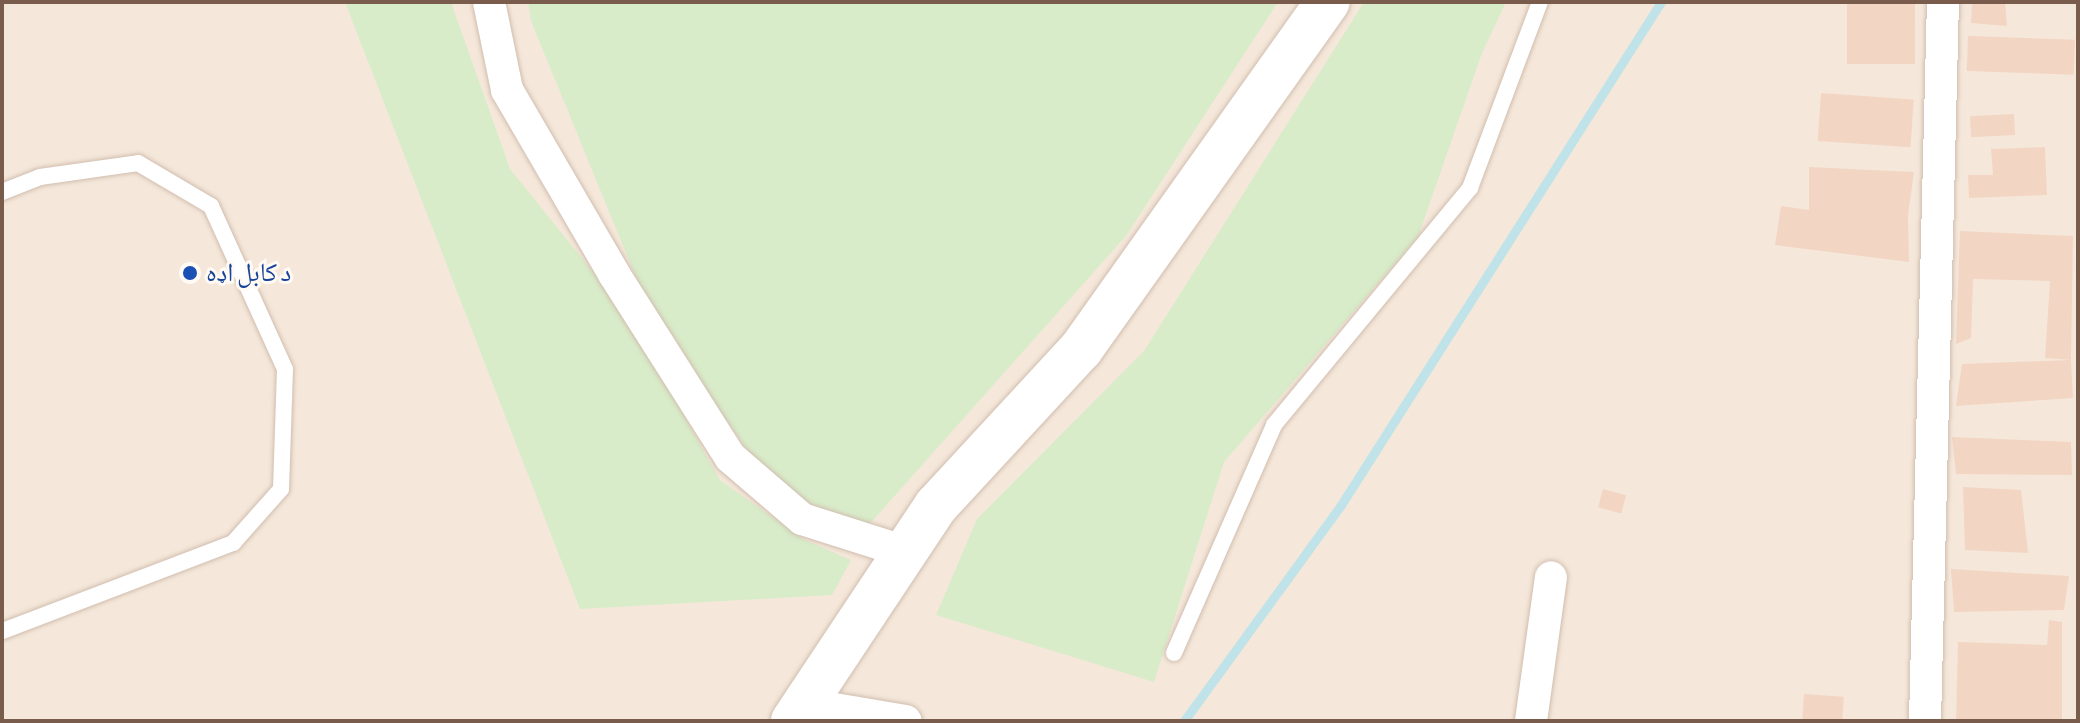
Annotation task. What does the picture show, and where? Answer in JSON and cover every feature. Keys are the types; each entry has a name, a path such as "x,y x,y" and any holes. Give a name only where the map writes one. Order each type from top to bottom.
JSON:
{"street":[{"path":"489,2 507,90 614,274 730,457 802,519 906,552"},
{"path":"906,721 799,712 936,506 1081,349 1328,2"},
{"path":"1925,721 1943,2"},
{"path":"1531,721 1551,577"}],"lane":[{"path":"1174,653 1274,425 1470,188 1540,2"},
{"path":"2,192 40,177 138,163 211,206 285,369 281,489 233,543 2,631"}],"shaded area":[{"path":"2,2 2078,2 2078,721 2,721"}],"green space":[{"path":"345,2 451,2 510,169 627,314 720,480 803,539 851,560 832,595 580,609"},
{"path":"528,2 1278,2 1126,236 866,528 782,499 651,314 531,21"},
{"path":"1364,2 1506,2 1482,53 1418,237 1224,462 1154,682 936,615 977,519 1144,351"}],"building":[{"path":"1847,2 1915,2 1915,64 1847,64"},
{"path":"1972,2 2005,2 2007,26 1971,23"},
{"path":"1968,36 2075,40 2074,75 1967,71"},
{"path":"1821,93 1914,99 1910,147 1818,141"},
{"path":"2014,114 2015,135 1971,137 1970,116"},
{"path":"2045,147 2047,195 1969,198 1968,175 1993,175 1991,149"},
{"path":"1809,167 1914,172 1908,215 1909,262 1775,245 1781,206 1809,210"},
{"path":"1960,231 2073,236 2071,360 2045,358 2050,281 1973,279 1971,338 1956,344"},
{"path":"2071,360 2073,398 1956,406 1962,364"},
{"path":"1952,437 2071,442 2072,475 1956,474"},
{"path":"1963,487 2021,490 2028,553 1965,550"},
{"path":"1603,489 1626,495 1621,514 1598,507"},
{"path":"1951,569 2069,576 2064,610 1954,612"},
{"path":"2049,620 2062,622 2062,721 1956,721 1958,642 2047,645"},
{"path":"1804,694 1844,697 1842,721 1802,721"}],"waterway":[{"path":"1184,721 1341,505 1661,2"}],"place":[{"name":"د کابل اډه","path":"190,273"}]}
